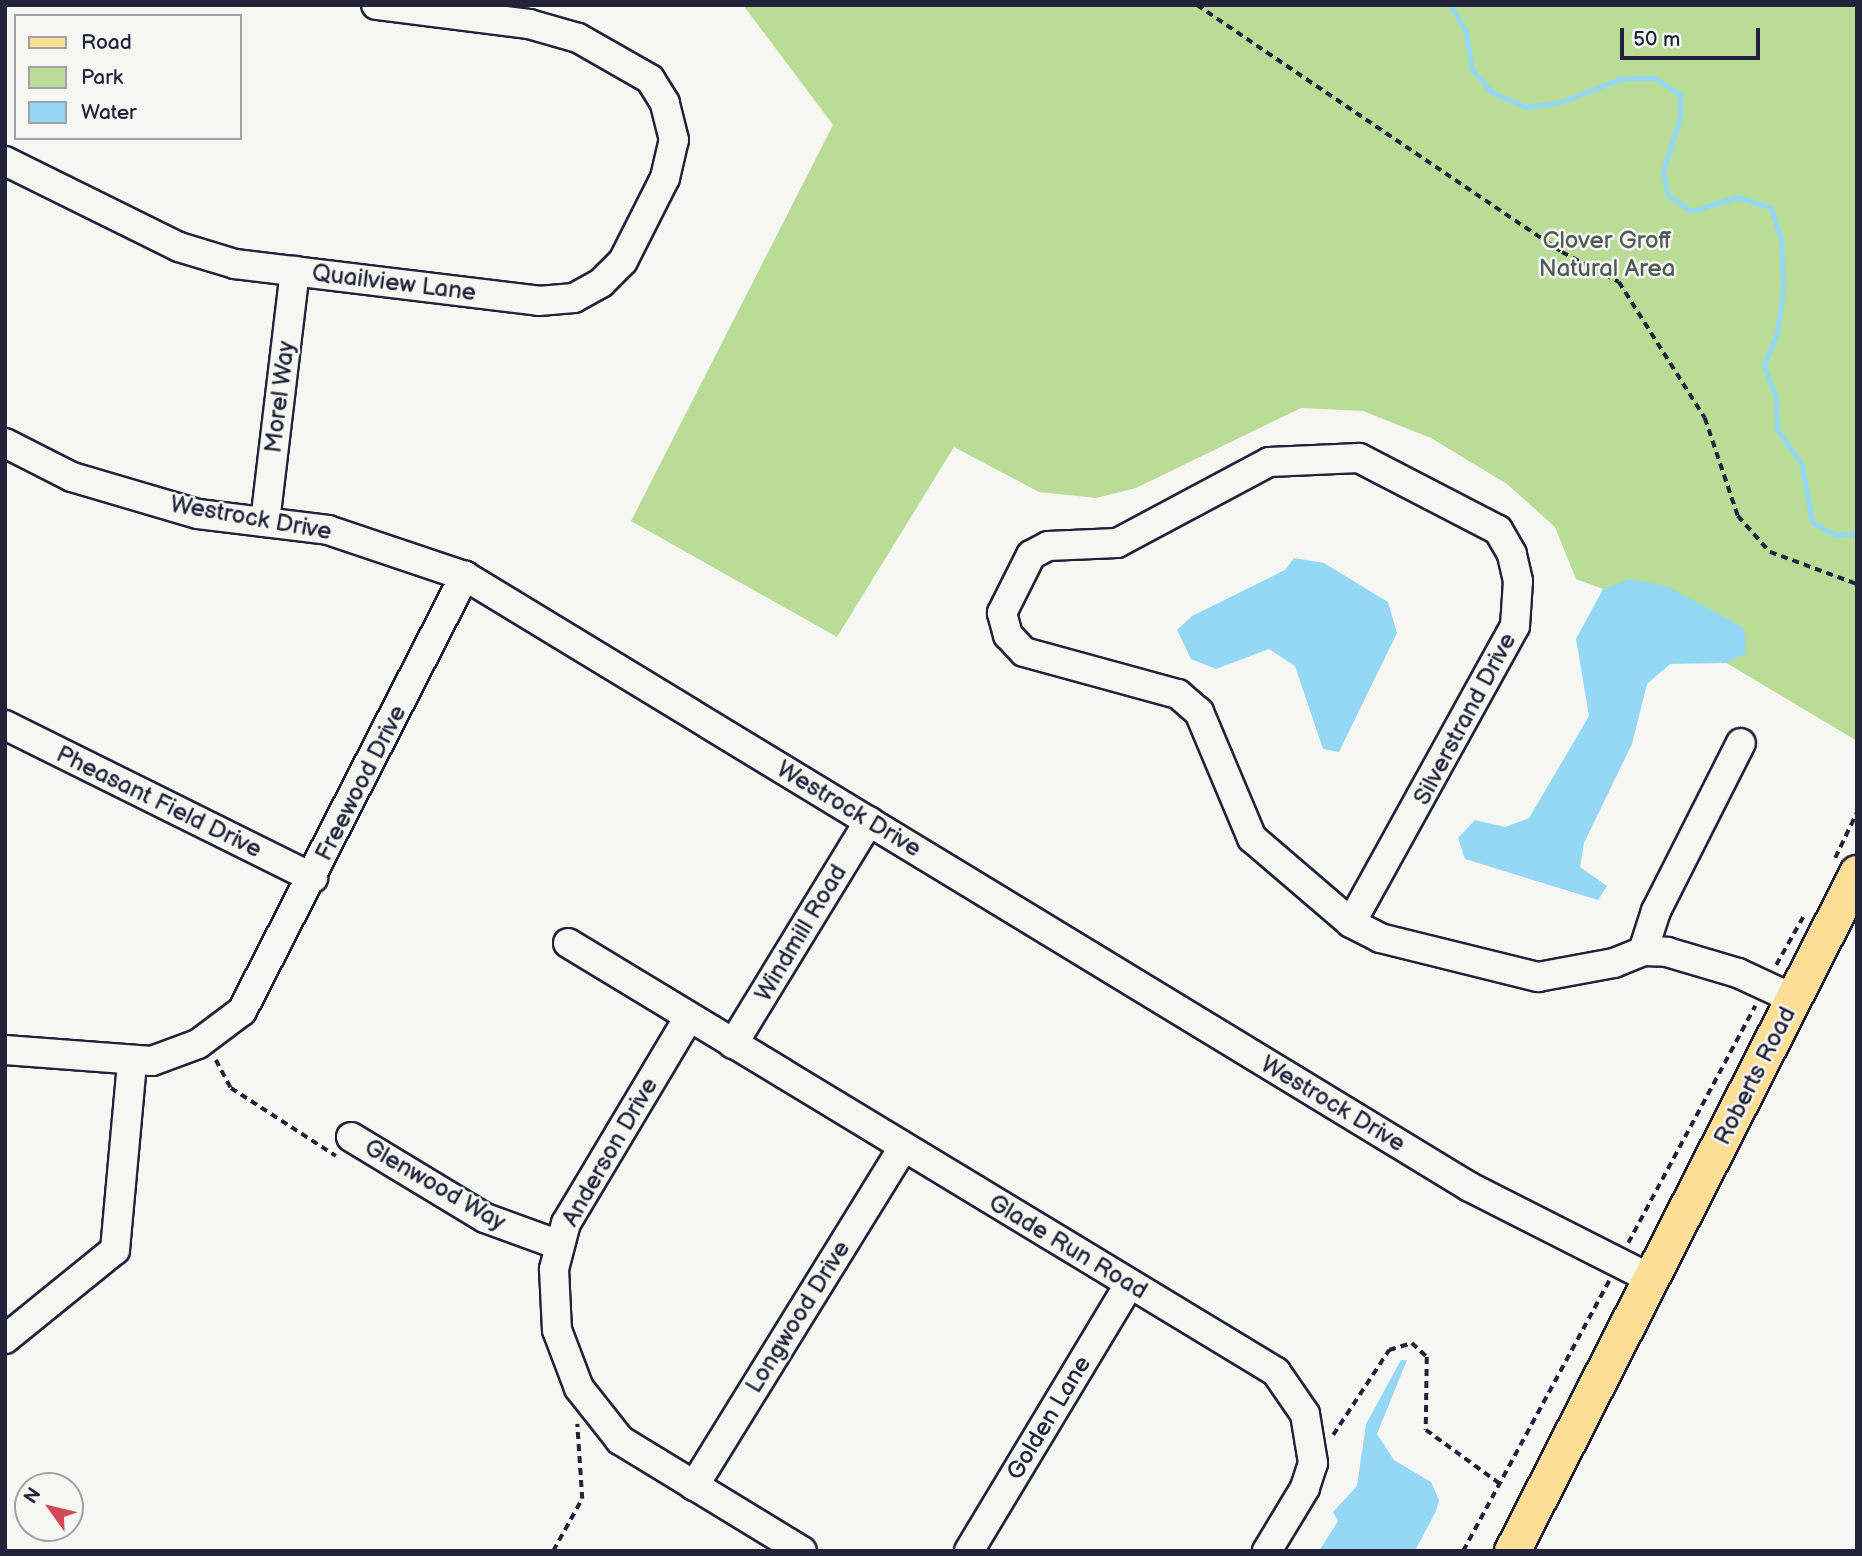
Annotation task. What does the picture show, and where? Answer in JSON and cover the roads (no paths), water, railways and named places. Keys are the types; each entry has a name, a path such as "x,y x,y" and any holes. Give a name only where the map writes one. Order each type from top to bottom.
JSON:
{"main road":[{"name":"Roberts Road","path":"1512,1551 1651,1279 1780,991 1844,869"},
{"name":"Roberts Road","path":"1491,1551 1651,1279"}],"street":[{"name":"Quailview Lane","path":"5,161 179,247 235,264 539,301 574,298 601,283 623,261 665,178 674,141 665,103 650,79 578,38 529,24 376,5"},
{"name":"Morel Way","path":"265,522 295,271"},
{"name":"Westrock Drive","path":"5,443 72,477 198,514 328,530 465,576 1470,1188 1651,1279"},
{"name":"Silverstrand Drive","path":"1359,458 1498,530 1513,554 1518,581 1515,626 1351,923 1252,838 1199,712 1178,694 1024,652 1008,635 1002,613 1031,555 1048,546 1117,543 1269,462 1359,458"},
{"name":"Freewood Drive","path":"5,1050 132,1062 176,1056 205,1040 242,1011 257,988 465,576"},
{"name":"Pheasant Field Drive","path":"5,725 313,878"},
{"path":"1643,951 1656,911 1741,743"},
{"name":"Windmill Road","path":"733,1044 869,821"},
{"path":"1351,923 1380,938 1538,977 1614,963 1643,951 1667,952 1780,991"},
{"name":"Glade Run Road","path":"568,943 1276,1373 1294,1391 1312,1438 1313,1463 1305,1488 1267,1551"},
{"name":"Anderson Drive","path":"689,1017 577,1200 559,1245 557,1330 579,1388 621,1440 802,1551"},
{"path":"5,1339 115,1250 132,1062"},
{"name":"Longwood Drive","path":"694,1486 903,1147"},
{"name":"Glenwood Way","path":"347,1148 485,1217 559,1245"},
{"name":"Golden Lane","path":"969,1551 1129,1285"}],"water":[{"path":"1294,558 1324,563 1388,602 1397,633 1339,752 1323,749 1295,666 1269,649 1216,669 1191,659 1177,630 1192,616 1285,570"},
{"path":"1629,579 1667,586 1744,628 1746,653 1726,663 1670,664 1647,684 1632,744 1584,843 1580,867 1607,886 1598,900 1465,859 1458,838 1475,820 1505,827 1529,818 1589,716 1576,639 1603,589"},
{"path":"1401,1360 1407,1360 1377,1434 1394,1460 1431,1482 1439,1500 1436,1511 1415,1551 1319,1551 1338,1521 1333,1512 1357,1486 1366,1424"}],"waterway":[{"path":"1450,5 1466,32 1472,69 1491,92 1527,107 1561,102 1620,79 1655,78 1680,95 1680,118 1663,172 1668,195 1691,211 1738,197 1771,208 1781,239 1783,291 1777,333 1764,365 1776,398 1777,429 1802,465 1812,522 1835,535 1857,534"}],"park label":[{"name":"Clover Groff Natural Area","path":"1607,255"}]}
